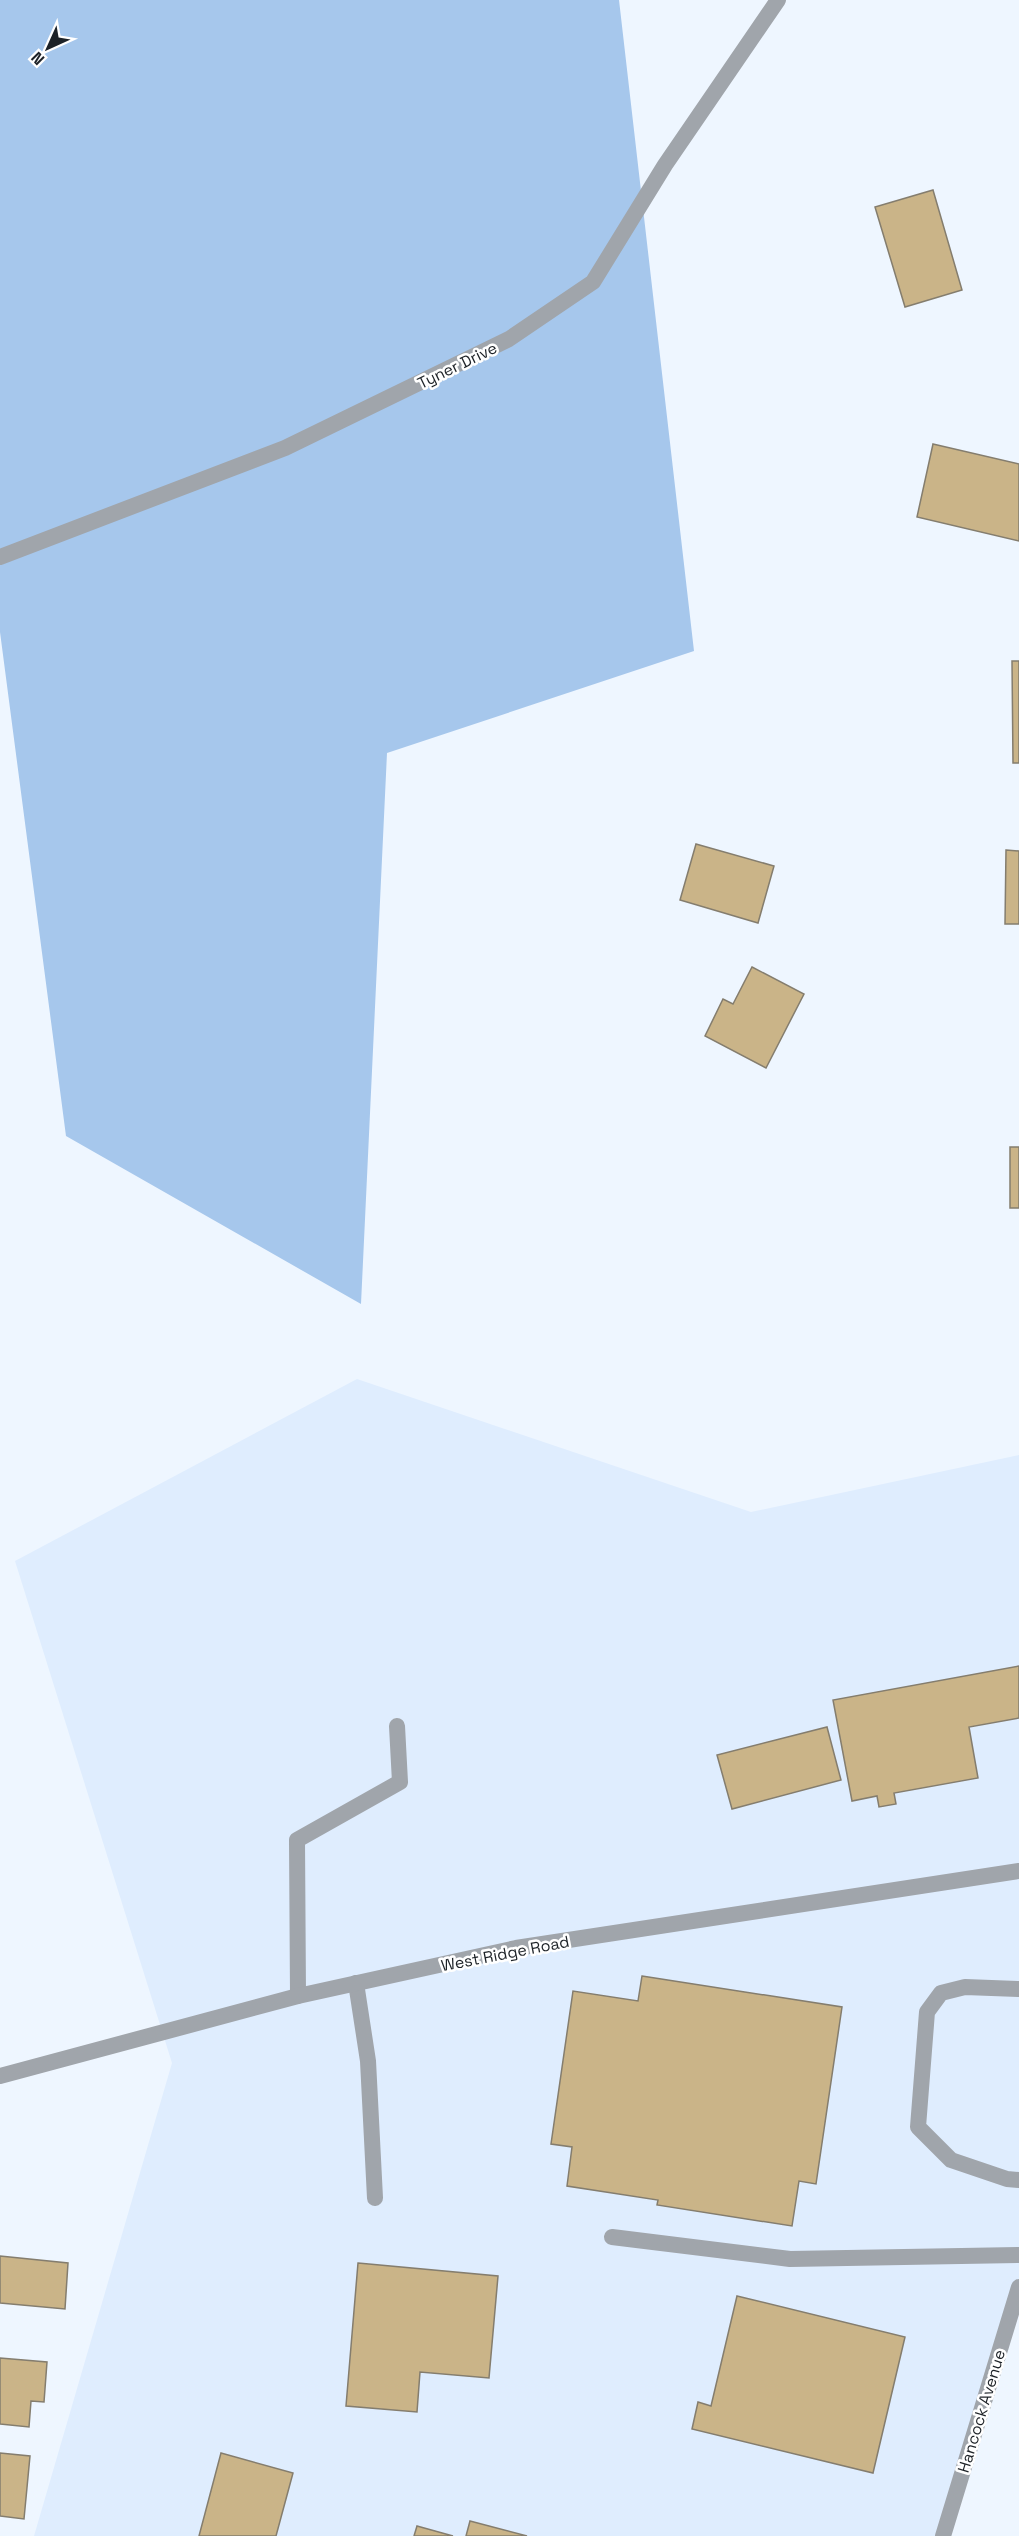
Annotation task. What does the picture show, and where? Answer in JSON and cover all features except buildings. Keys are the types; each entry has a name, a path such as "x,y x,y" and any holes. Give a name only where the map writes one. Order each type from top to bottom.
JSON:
{"street":[{"name":"Tyner Drive","path":"0,557 285,448 509,339 593,282 665,165 778,0"},
{"path":"298,1996 297,1840 400,1782 397,1726"},
{"name":"West Ridge Road","path":"0,2076 298,1996 516,1948 1019,1871"},
{"path":"356,1983 368,2061 375,2198"},
{"path":"1019,1989 965,1987 941,1993 927,2012 918,2127 951,2160 1007,2179 1019,2180"},
{"path":"612,2237 790,2259 1019,2255"},
{"name":"Hancock Avenue","path":"943,2536 1019,2287"}],"shaded area":[{"path":"0,0 619,0 694,651 387,753 361,1304 66,1136 0,632"},
{"path":"357,1379 751,1512 1019,1455 1019,2278 945,2536 34,2536 172,2063 15,1561"}]}
